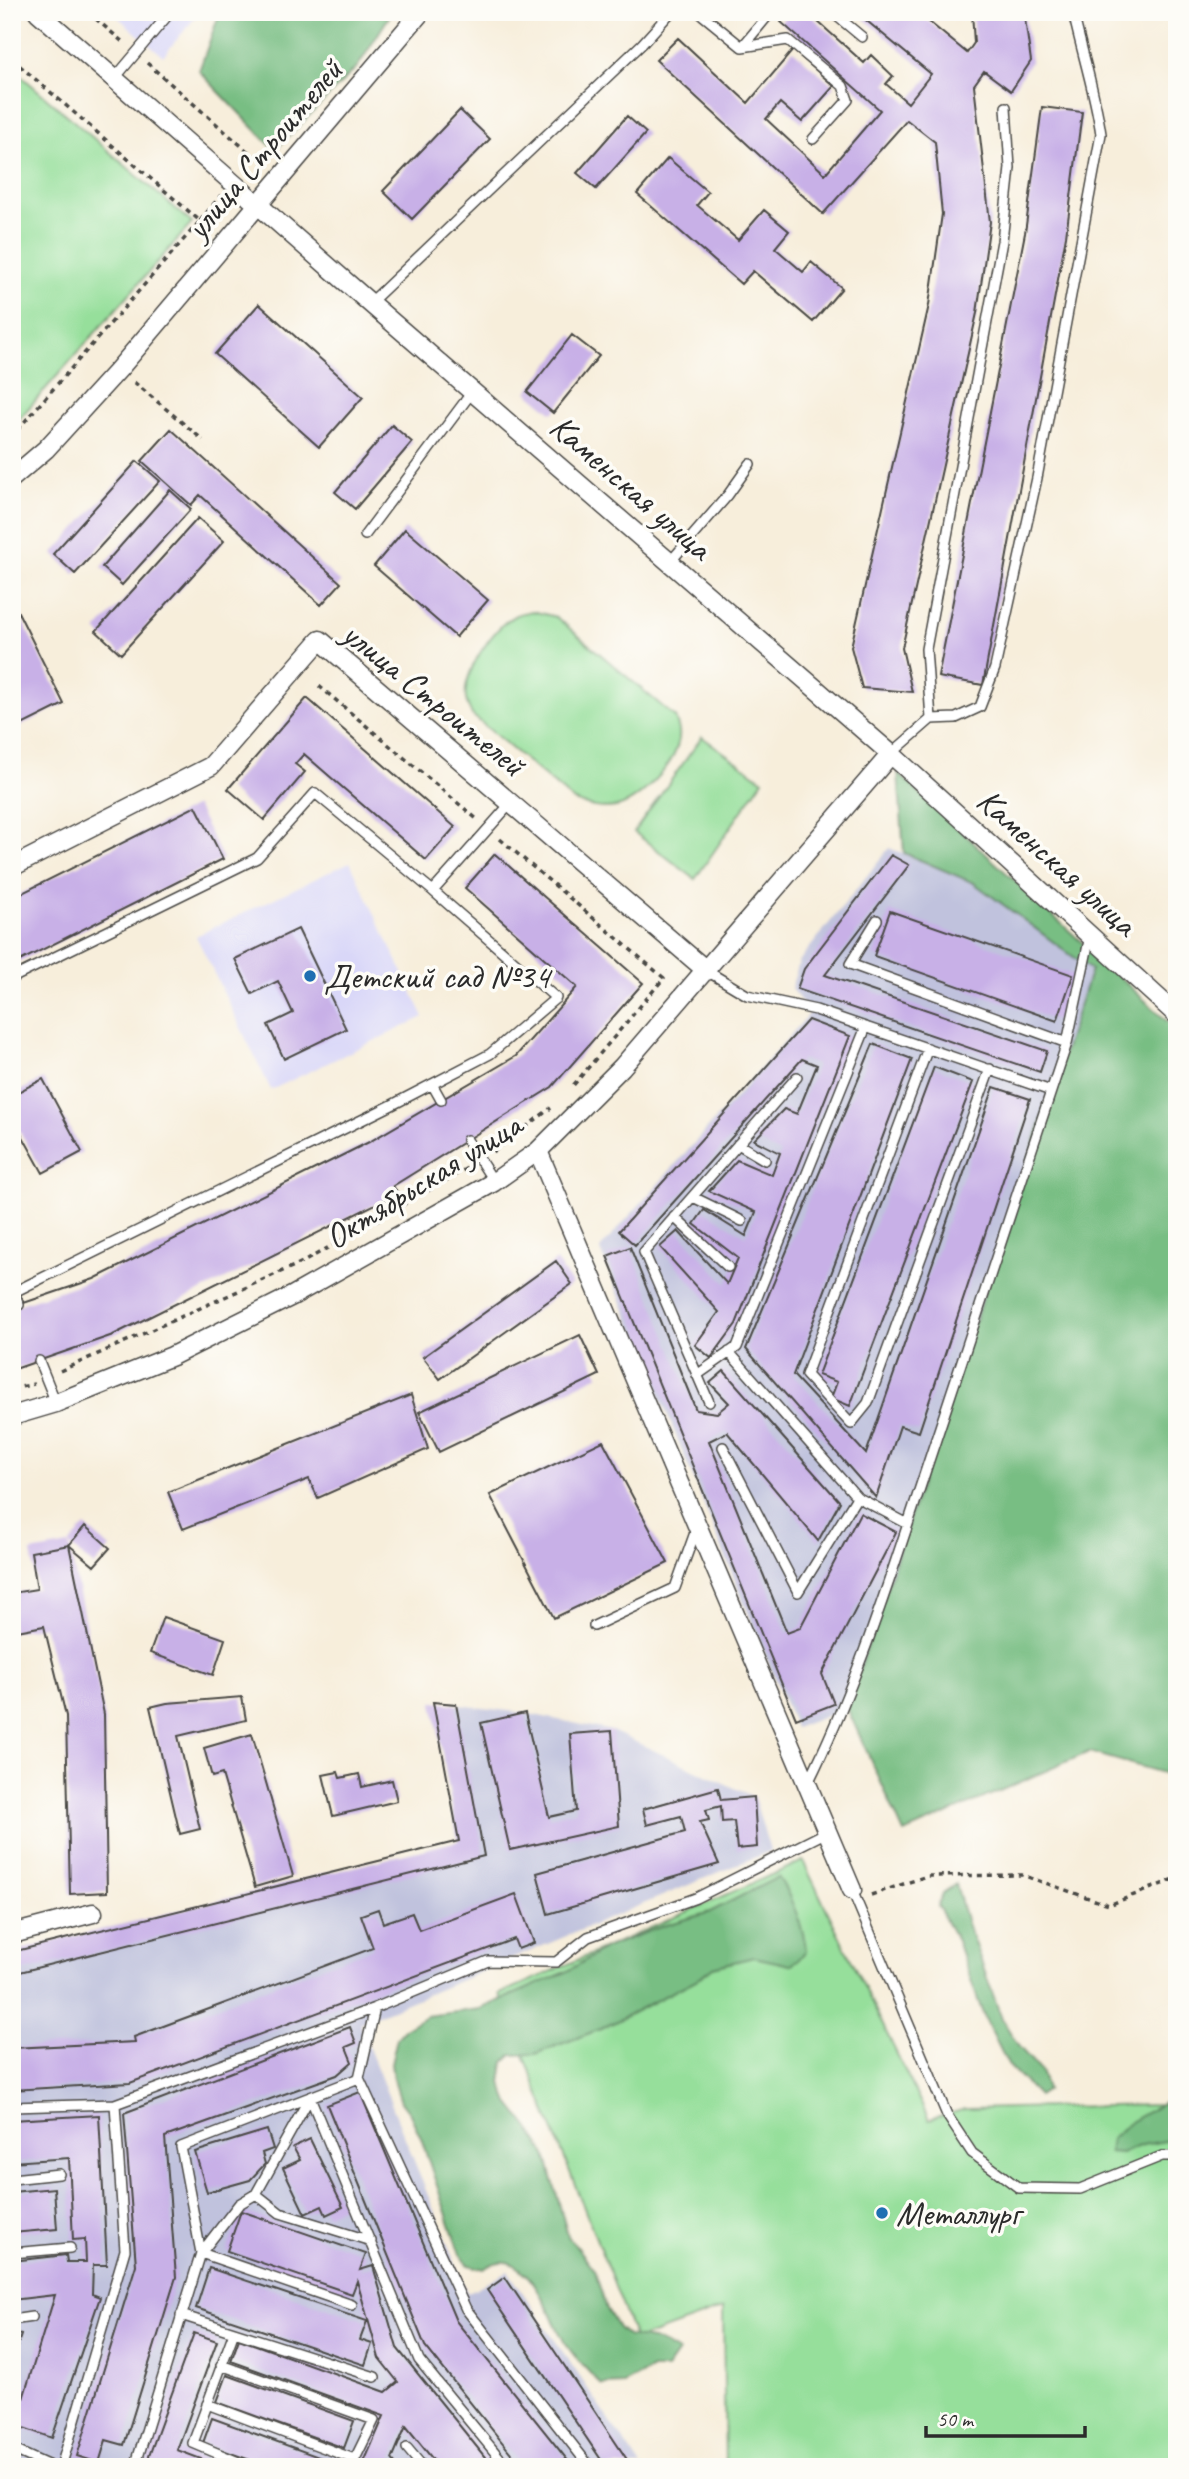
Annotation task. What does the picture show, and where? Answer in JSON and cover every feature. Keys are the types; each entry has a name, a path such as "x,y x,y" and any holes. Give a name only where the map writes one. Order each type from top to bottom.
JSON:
{"street":[{"name":"Каменская улица","path":"38,12 891,754 1177,1015"},
{"name":"улица Строителей","path":"12,478 46,449 119,369 421,12"},
{"name":"улица Строителей","path":"12,867 211,766 320,640 707,971"},
{"name":"Октябрьская улица","path":"12,1416 56,1403 172,1356 292,1296 494,1181 538,1151 622,1067 891,754"},
{"path":"538,1151 855,1896"},
{"path":"12,1934 93,1913"}],"lane":[{"path":"370,303 642,44 671,12"},
{"path":"699,12 742,47 788,40 843,86 848,100 813,139"},
{"path":"742,47 771,12"},
{"path":"832,12 862,37"},
{"path":"891,754 931,719 956,718 980,707 995,668 1037,478 1101,134 1095,94 1073,12"},
{"path":"115,78 168,15"},
{"path":"931,719 926,649 1002,241 1010,167 1006,107"},
{"path":"365,535 472,391"},
{"path":"670,562 728,495 750,464"},
{"path":"12,978 257,858 315,793 556,998 490,1054 13,1292 19,1305"},
{"path":"433,891 511,803"},
{"path":"877,920 850,964 1067,1043"},
{"path":"808,1783 871,1637 1067,1043 1090,936"},
{"path":"707,971 747,996 816,1010 1051,1091"},
{"path":"697,1375 737,1347 866,1027"},
{"path":"928,1048 806,1375 851,1424 868,1403 990,1069"},
{"path":"709,1402 644,1252 797,1077"},
{"path":"432,1084 441,1100"},
{"path":"467,1140 494,1181"},
{"path":"738,1144 765,1160"},
{"path":"692,1197 742,1221"},
{"path":"674,1217 727,1267"},
{"path":"729,1352 858,1497 908,1524"},
{"path":"39,1360 56,1403"},
{"path":"723,1447 798,1591 858,1497"},
{"path":"594,1626 675,1588 697,1525"},
{"path":"12,2107 114,2104 375,2008 488,1961 556,1962 588,1937 696,1898 827,1832"},
{"path":"855,1896 947,2115 972,2153 1019,2188 1080,2189 1161,2156 1177,2156"},
{"path":"375,2008 359,2078 466,2309 590,2467"},
{"path":"201,2253 181,2147 359,2078"},
{"path":"135,2467 201,2253 239,2204 256,2194 310,2097"},
{"path":"310,2097 419,2360 507,2467"},
{"path":"61,2467 125,2250 114,2104"},
{"path":"12,2179 59,2175"},
{"path":"256,2194 280,2213 371,2241"},
{"path":"12,2253 70,2248"},
{"path":"201,2253 352,2305"},
{"path":"181,2315 375,2377"},
{"path":"12,2320 32,2317"},
{"path":"234,2332 193,2443 250,2467"},
{"path":"207,2404 352,2463 374,2420 221,2365"},
{"path":"407,2448 423,2467"},
{"path":"12,2449 52,2467"}],"path":[{"path":"12,436 200,221 253,156 88,12"},
{"path":"12,59 200,221"},
{"path":"119,369 203,440"},
{"path":"319,686 664,978 569,1091"},
{"path":"12,1389 32,1385 305,1261 480,1160 560,1101"},
{"path":"855,1896 927,1876 1022,1875 1109,1905 1177,1878"}],"shaded area":[{"path":"112,12 200,12 163,56"},
{"path":"889,848 974,883 1091,970 847,1708 795,1728 600,1249 810,1013 791,988 800,960"},
{"name":"Детский сад №34","path":"350,862 424,1017 271,1090 196,936"},
{"path":"433,1702 525,1713 612,1731 754,1797 770,1851 359,2023 467,2293 508,2271 641,2467 12,2467 12,1952 458,1841"}],"green space":[{"path":"220,12 392,12 358,66 275,150 199,71"},
{"path":"12,68 192,223 12,427"},
{"path":"532,611 556,617 675,717 679,740 670,762 654,782 625,804 600,808 574,801 472,715 466,701 466,689 474,664 498,629 516,615"},
{"path":"702,737 763,780 695,879 634,832"},
{"path":"898,773 1177,1030 1177,1777 1089,1752 904,1833 847,1708 1091,970 974,883 904,853"},
{"name":"Металлург","path":"803,1861 929,2120 965,2109 1163,2105 1177,2101 1177,2467 725,2467 723,2308 636,2340 500,1994"},
{"path":"778,1877 792,1902 803,1933 806,1951 799,1959 790,1965 754,1957 713,1967 696,1980 603,2028 535,2054 512,2055 504,2062 501,2083 509,2103 546,2155 568,2236 594,2270 607,2309 618,2328 627,2336 659,2341 678,2352 666,2369 652,2369 624,2384 602,2385 565,2343 544,2300 524,2272 512,2264 499,2262 484,2269 469,2265 460,2254 421,2138 401,2102 393,2077 391,2064 397,2038 406,2028 426,2016 480,2009 566,1972 607,1947 710,1912"},
{"path":"956,1884 967,1923 1002,2019 1019,2047 1041,2071 1047,2090 1038,2096 1008,2065 983,2014 957,1941 938,1906 943,1893"},
{"path":"1177,2095 1177,2139 1142,2145 1121,2153 1109,2152 1111,2139 1130,2122"}],"building":[{"path":"789,12 807,12 864,63 871,55 893,76 886,84 908,103 931,74 856,12 917,12 967,53 974,43 972,12 1024,12 1031,61 1011,91 984,71 974,85 990,222 977,313 902,648 912,692 862,688 851,647 929,305 942,214 935,142 907,120 823,214 656,60 678,38 748,103 793,50 834,86 802,122 780,103 766,119 825,174 880,110 781,22"},
{"path":"1042,107 1082,112 1066,236 983,685 938,677 1025,233"},
{"path":"460,110 490,139 412,219 383,191"},
{"path":"627,116 646,133 596,189 577,173"},
{"path":"668,158 708,192 697,205 738,240 764,210 789,231 775,248 803,272 811,262 842,288 813,322 753,271 741,284 637,194"},
{"path":"259,304 363,397 319,447 215,354"},
{"path":"572,335 599,356 553,413 527,392"},
{"path":"392,425 412,442 355,509 335,492"},
{"path":"171,429 341,583 321,605 200,495 191,505 142,461"},
{"path":"137,461 160,481 75,574 53,554"},
{"path":"170,490 191,509 122,585 102,567"},
{"path":"198,518 224,541 121,654 96,631"},
{"path":"405,529 488,600 456,637 374,566"},
{"path":"12,600 64,704 12,730"},
{"path":"307,698 455,827 426,860 304,754 295,764 305,772 264,820 228,789"},
{"path":"196,806 223,859 12,965 12,898"},
{"path":"495,854 643,983 552,1087 393,1186 398,1193 113,1335 12,1370 12,1307 94,1279 369,1142 516,1056 577,987 465,888"},
{"path":"891,855 909,865 825,975 1047,1051 1040,1072 797,989 804,969"},
{"path":"890,911 1073,975 1057,1021 874,956"},
{"path":"298,929 346,1029 284,1059 268,1025 293,1013 278,981 252,994 235,959"},
{"path":"808,1020 850,1036 736,1324 711,1358 695,1345 719,1312 660,1247 678,1231 727,1284 738,1258 694,1224 704,1210 746,1236 756,1212 709,1191 737,1160 772,1175 780,1153 754,1140 784,1109 797,1114 817,1065 802,1059 635,1245 619,1231"},
{"path":"873,1044 912,1059 793,1375 866,1454 994,1087 1030,1099 919,1432 900,1426 876,1498 746,1349"},
{"path":"934,1067 973,1082 850,1406 831,1398 837,1382 818,1375"},
{"path":"43,1079 82,1152 43,1173 12,1117 12,1095"},
{"path":"630,1247 696,1410 717,1413 729,1403 710,1383 724,1371 840,1502 818,1541 727,1432 709,1441 787,1633 800,1628 860,1513 896,1532 822,1674 834,1704 796,1719 607,1256"},
{"path":"556,1261 572,1284 440,1379 423,1357"},
{"path":"580,1335 599,1375 439,1452 419,1412"},
{"path":"411,1395 428,1449 318,1498 309,1479 183,1529 168,1492"},
{"path":"603,1441 668,1563 554,1618 490,1495"},
{"path":"85,1526 110,1548 94,1566 69,1545"},
{"path":"69,1545 104,1714 107,1892 70,1894 66,1716 44,1626 12,1632 12,1593 37,1589 31,1552"},
{"path":"163,1617 225,1639 213,1675 150,1653"},
{"path":"242,1697 246,1720 178,1736 200,1829 180,1834 150,1707 167,1703"},
{"path":"433,1702 456,1704 484,1856 12,1974 12,1952 459,1841"},
{"path":"525,1713 549,1817 576,1811 570,1734 612,1731 619,1826 510,1850 481,1723"},
{"path":"252,1734 293,1876 255,1887 222,1774 212,1777 204,1748"},
{"path":"338,1772 340,1778 359,1774 362,1787 392,1780 397,1801 333,1816 323,1775"},
{"path":"718,1788 721,1800 754,1797 757,1847 737,1849 734,1821 722,1822 721,1806 706,1810 709,1820 700,1822 719,1864 548,1914 537,1873 685,1832 681,1816 647,1825 643,1809"},
{"path":"516,1894 534,1943 518,1949 514,1939 130,2083 12,2090 12,2048 135,2042 134,2037 373,1948 361,1915 378,1909 383,1923 412,1913 419,1930"},
{"path":"350,2027 356,2043 346,2047 352,2062 337,2075 165,2137 176,2277 124,2445 106,2440 99,2463 77,2456 136,2265 124,2113"},
{"path":"360,2092 456,2321 573,2467 522,2467 425,2346 327,2105"},
{"path":"99,2115 107,2265 93,2265 92,2294 100,2297 52,2438 15,2425 55,2295 12,2300 12,2261 66,2255 67,2262 86,2262 85,2239 73,2240 69,2158 12,2162 12,2120"},
{"path":"267,2130 273,2149 262,2153 265,2164 250,2180 207,2192 195,2152"},
{"path":"310,2139 343,2207 326,2215 322,2206 305,2214 283,2168 300,2160 293,2147"},
{"path":"54,2188 57,2229 12,2233 12,2192"},
{"path":"241,2211 366,2254 360,2270 373,2266 397,2348 493,2467 439,2467 406,2426 392,2459 398,2467 362,2467 384,2416 231,2361 239,2339 386,2392 398,2382 379,2358 357,2281 352,2294 227,2251"},
{"path":"209,2268 367,2321 360,2340 372,2344 365,2365 196,2308"},
{"path":"505,2277 632,2467 606,2467 487,2290"},
{"path":"12,2332 21,2335 13,2360 12,2360"},
{"path":"194,2333 217,2341 177,2450 222,2467 145,2467"},
{"path":"227,2375 354,2421 344,2448 217,2402"},
{"path":"212,2418 338,2464 337,2467 269,2467 203,2443"}],"place":[{"name":"Детский сад №34","path":"310,976"},
{"name":"Металлург","path":"882,2213"}]}
